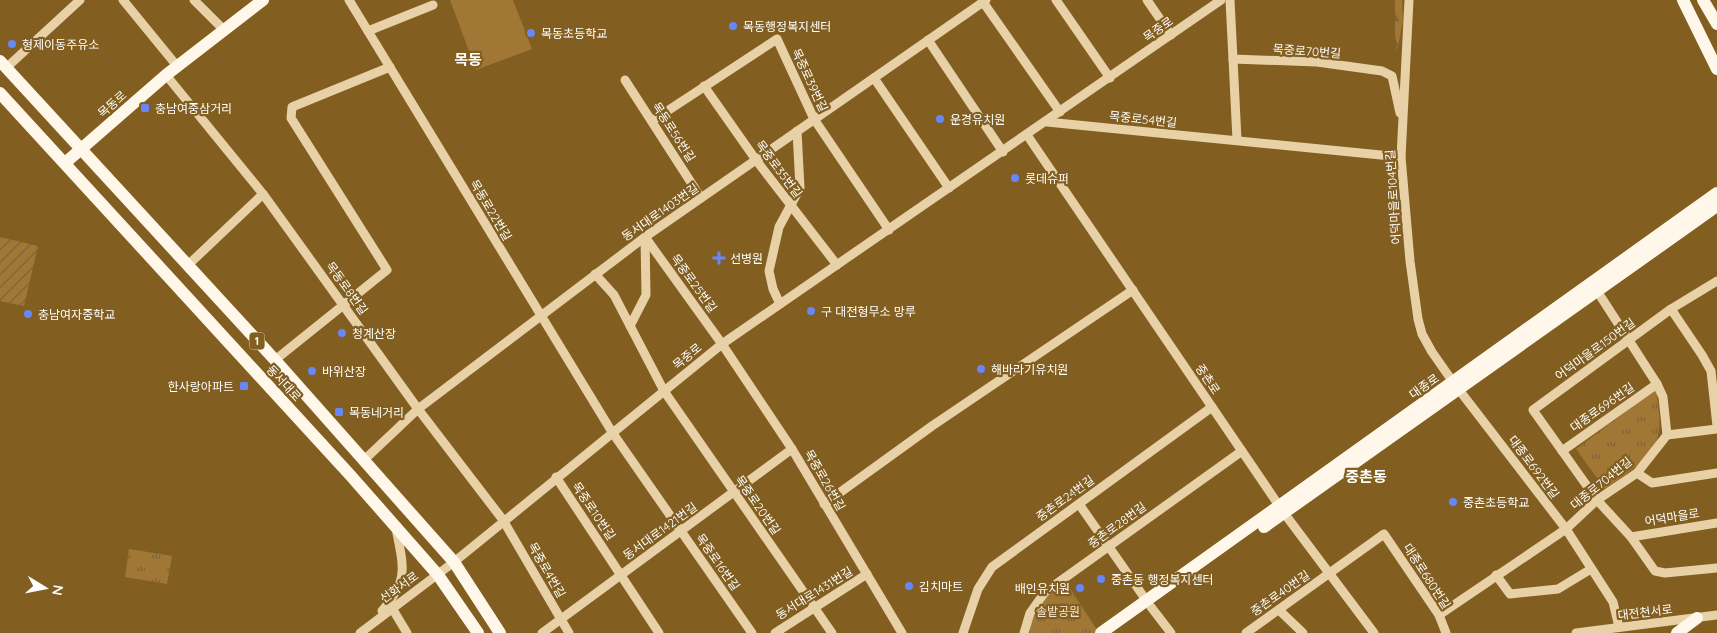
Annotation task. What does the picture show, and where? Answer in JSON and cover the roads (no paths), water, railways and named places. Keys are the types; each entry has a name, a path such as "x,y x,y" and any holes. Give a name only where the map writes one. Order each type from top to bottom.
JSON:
{"main road":[{"name":"목동로","path":"65,164 166,75 263,0"},
{"path":"1683,0 1717,69"},
{"path":"1703,0 1717,24"},
{"name":"동서대로","path":"3,64 275,360 454,562 500,633"},
{"name":"동서대로","path":"0,93 438,575 478,633"},
{"path":"1717,185 1564,308 1568,317 1717,214"},
{"name":"대종로","path":"1101,633 1149,604 1564,308 1717,193"},
{"name":"대종로","path":"1564,308 1717,206"},
{"name":"대종로","path":"1115,633 1149,604"},
{"path":"1677,633 1697,618"}],"street":[{"path":"3,64 80,0"},
{"path":"123,0 177,66"},
{"path":"194,0 224,30"},
{"name":"목동로22번길","path":"349,0 612,432"},
{"path":"1056,0 1110,78"},
{"path":"1147,0 1171,35"},
{"name":"목중로","path":"454,562 503,520 722,344 1221,0"},
{"path":"1230,0 1237,140"},
{"name":"어덕마을로104번길","path":"1409,0 1401,157 1410,261 1418,319 1432,352 1456,385"},
{"path":"984,1 1060,112"},
{"name":"동서대로1403번길","path":"363,461 418,409 595,274 645,237 984,1"},
{"path":"368,31 433,5"},
{"name":"목중로39번길","path":"652,121 777,39 814,120 889,230"},
{"path":"928,40 1003,152"},
{"name":"목중로70번길","path":"1234,59 1317,62 1382,71 1392,76 1402,120"},
{"name":"동서대로","path":"275,360 387,270 291,118 292,107 390,67"},
{"name":"목동로8번길","path":"166,75 263,194 418,409 503,520"},
{"path":"874,78 949,188"},
{"name":"목동로56번길","path":"625,80 702,198"},
{"name":"목중로35번길","path":"704,86 756,160 837,265"},
{"name":"목중로54번길","path":"1046,122 1401,157"},
{"path":"780,304 773,289 769,271 779,227 800,188 797,131"},
{"name":"중촌로","path":"1027,135 1281,510 1374,633"},
{"path":"187,266 263,194"},
{"path":"630,326 646,295 645,237"},
{"name":"목중로25번길","path":"645,237 722,344"},
{"name":"목중로20번길","path":"595,274 614,295 664,391 832,633"},
{"name":"어덕마을로150번길","path":"1562,451 1533,410 1671,309 1717,281"},
{"path":"824,504 932,426 1133,290"},
{"path":"1601,296 1657,384 1663,397 1667,435 1717,428 1711,371 1671,309"},
{"name":"목중로26번길","path":"722,344 792,449 902,633"},
{"name":"대종로696번길","path":"1562,451 1657,384"},
{"name":"대종로692번길","path":"1456,385 1566,529 1613,602 1619,627"},
{"name":"중촌로24번길","path":"964,633 978,589 992,567 1212,407"},
{"name":"목중로16번길","path":"612,432 752,633"},
{"name":"대종로704번길","path":"1438,614 1566,529 1597,500 1637,472 1667,435"},
{"name":"동서대로1421번길","path":"542,633 792,449"},
{"name":"중촌로28번길","path":"1024,633 1030,614 1045,592 1242,451"},
{"path":"1562,451 1597,500 1631,538 1656,571 1665,574 1717,568"},
{"path":"1637,472 1652,483 1717,473"},
{"name":"목중로10번길","path":"556,477 659,633"},
{"path":"1079,504 1171,633"},
{"name":"목중로4번길","path":"503,520 569,633"},
{"name":"어덕마을로","path":"1631,538 1717,523"},
{"path":"372,624 400,588 403,568 396,528"},
{"name":"중촌로40번길","path":"1246,633 1384,534"},
{"name":"대종로680번길","path":"1384,534 1438,614 1446,633"},
{"name":"선화서로","path":"360,633 454,562"},
{"path":"1496,575 1510,594 1558,589 1591,569"},
{"name":"동서대로1431번길","path":"775,633 867,574"},
{"path":"392,608 407,633"},
{"path":"1279,610 1297,631"},
{"name":"대전천서로","path":"1576,633 1717,616"}],"place":[{"name":"목동행정복지센터","path":"733,26"},
{"name":"목동초등학교","path":"531,33"},
{"name":"형제이동주유소","path":"12,44"},
{"name":"충남여중삼거리","path":"145,108"},
{"name":"운경유치원","path":"940,119"},
{"name":"롯데슈퍼","path":"1015,178"},
{"name":"선병원","path":"719,258"},
{"name":"구 대전형무소 망루","path":"811,311"},
{"name":"충남여자중학교","path":"28,314"},
{"name":"청계산장","path":"342,333"},
{"name":"해바라기유치원","path":"981,369"},
{"name":"바위산장","path":"312,371"},
{"name":"한사랑아파트","path":"244,386"},
{"name":"목동네거리","path":"339,412"},
{"name":"중촌초등학교","path":"1453,502"},
{"name":"중촌동 행정복지센터","path":"1101,579"},
{"name":"김치마트","path":"909,586"},
{"name":"배인유치원","path":"1080,588"}],"district":[{"name":"목동","path":"468,59"},
{"name":"중촌동","path":"1366,476"}],"park label":[{"name":"솔밭공원","path":"1058,611"}]}
